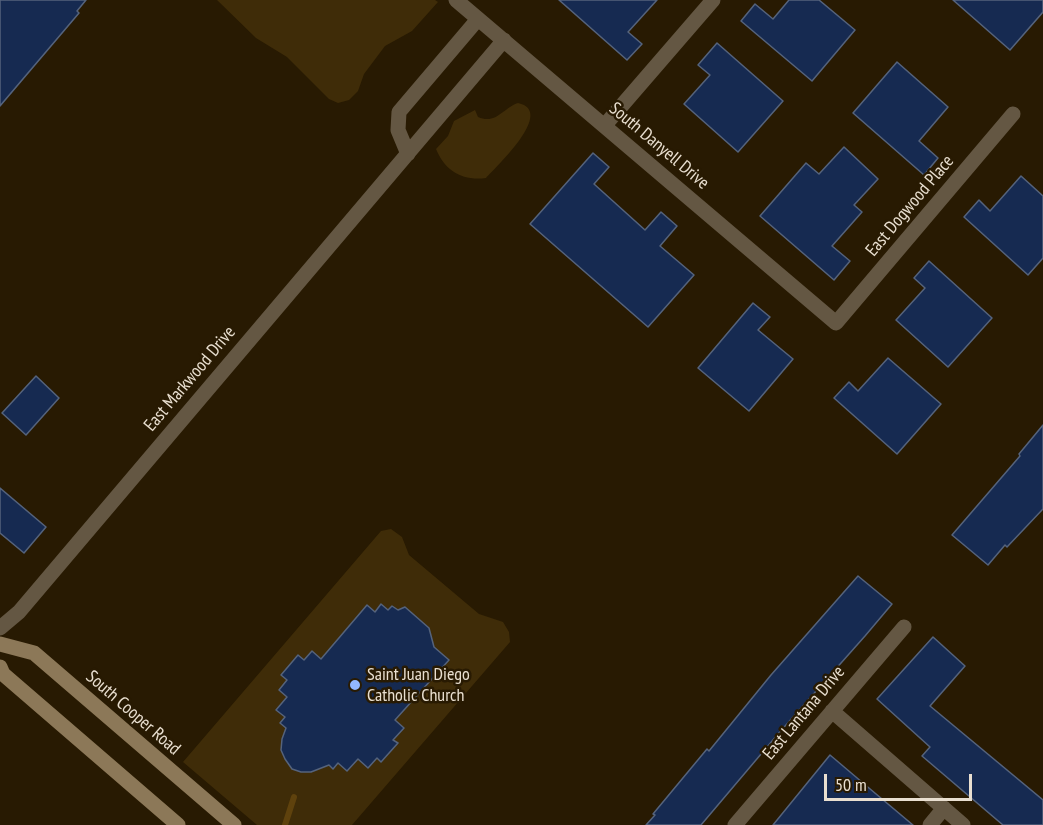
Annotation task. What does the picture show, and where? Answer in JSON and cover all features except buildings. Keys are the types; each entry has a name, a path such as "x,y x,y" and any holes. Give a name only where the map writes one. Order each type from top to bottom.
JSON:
{"main road":[{"name":"South Cooper Road","path":"0,644 34,653 234,825"},
{"path":"0,667 3,674 178,825"}],"street":[{"name":"South Danyell Drive","path":"456,0 836,323"},
{"path":"605,125 713,0"},
{"path":"408,154 398,130 399,112 478,19"},
{"name":"East Markwood Drive","path":"0,628 20,612 504,40"},
{"name":"East Dogwood Place","path":"836,323 1013,114"},
{"name":"East Lantana Drive","path":"735,825 904,627"},
{"path":"832,711 963,825"},
{"path":"930,825 944,808"}],"shaded area":[{"path":"217,0 435,0 438,2 412,31 385,46 364,74 358,91 349,100 338,103 329,99 287,57 256,38"},
{"path":"518,103 528,108 530,117 527,127 511,152 486,178 469,178 449,169 436,149 448,136 454,121 475,110 478,117 490,119"},
{"path":"391,529 402,537 409,555 479,614 503,622 509,632 510,642 352,825 257,825 183,762 381,531"}],"waterway":[{"path":"285,825 294,797"}],"place":[{"name":"Saint Juan Diego Catholic Church","path":"355,685"}]}
